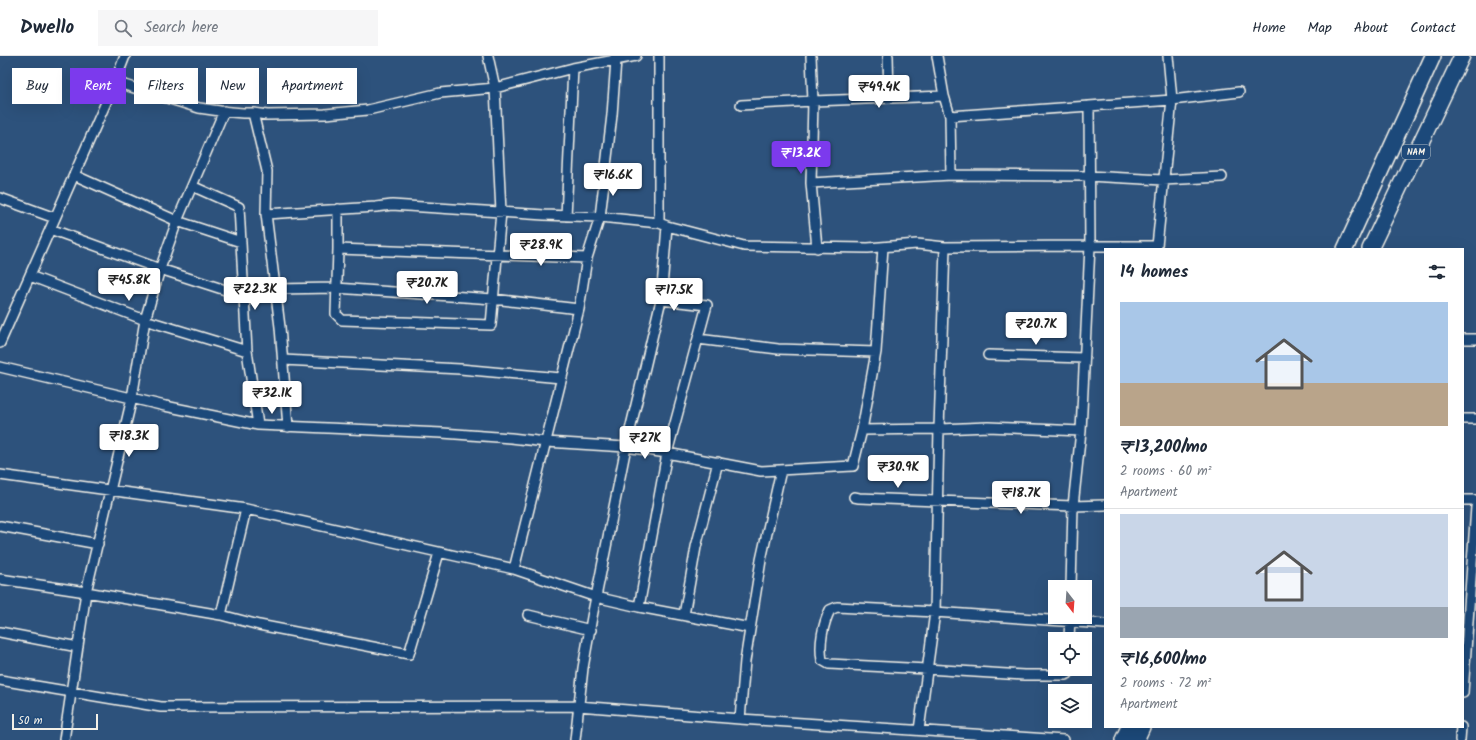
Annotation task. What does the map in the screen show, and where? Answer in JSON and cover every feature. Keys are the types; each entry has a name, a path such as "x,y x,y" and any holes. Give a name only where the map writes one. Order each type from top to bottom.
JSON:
{"highway":[{"name":"NAM","path":"1345,248 1433,56"},
{"name":"NAM","path":"1370,248 1462,56"},
{"path":"1123,740 1129,728"},
{"path":"1136,740 1142,728"}],"street":[{"path":"121,68 125,56"},
{"path":"338,209 336,314 342,320 491,325 501,212 495,88 488,56"},
{"path":"126,85 199,108 224,111 253,112 267,115 352,112 368,110 440,93 495,88 615,58 636,56"},
{"path":"574,740 583,668 596,597 626,447 661,300 663,224 659,56"},
{"path":"811,56 813,101 811,183 817,248"},
{"path":"888,56 889,98"},
{"path":"937,56 944,96 950,116 951,175"},
{"path":"266,214 392,205 600,217 663,224 744,246 817,248 883,247 917,244 945,247 1157,246 1172,100 1168,56"},
{"path":"514,569 579,309 586,258 600,217 612,115 615,58"},
{"path":"566,216 573,68"},
{"path":"950,116 1172,100 1239,92"},
{"path":"741,105 944,96"},
{"path":"0,343 4,322 30,276 106,104"},
{"path":"1071,580 1073,506 1081,431 1090,246 1088,176 1089,106"},
{"path":"64,740 86,592 132,398 145,320 160,269 177,221 224,111"},
{"path":"253,112 267,171 266,214 283,360 288,427"},
{"path":"74,175 177,221 241,242"},
{"path":"811,183 951,175 1088,176 1163,180 1222,177"},
{"path":"192,186 239,207 247,351 258,425"},
{"path":"0,198 55,218"},
{"path":"50,229 160,269 244,296"},
{"path":"0,367 224,419 258,425 442,433 626,447 718,462 761,471 853,466 862,430 876,352 883,247"},
{"path":"919,730 935,612 945,247"},
{"path":"338,249 586,258"},
{"path":"30,276 145,320 247,351"},
{"path":"275,290 336,288 493,299 579,309"},
{"path":"639,607 667,453 707,305 661,300"},
{"path":"698,339 778,349 876,352"},
{"path":"1464,339 1476,339"},
{"path":"988,355 1084,358"},
{"path":"283,360 460,369 561,378"},
{"path":"1464,419 1476,419"},
{"path":"862,430 988,427 1081,431"},
{"path":"684,616 696,548 718,462"},
{"path":"740,718 745,661 761,560 781,470"},
{"path":"0,476 246,509 514,569 596,597 639,607 750,628"},
{"path":"854,497 1073,506 1104,505"},
{"path":"1464,500 1476,500"},
{"path":"1464,679 1476,507"},
{"path":"221,616 246,509"},
{"path":"0,526 98,544"},
{"path":"0,579 86,592 221,616 258,625 409,654 439,553"},
{"path":"1048,618 837,607 830,610 826,619 820,651 822,660 829,664 1024,675 1048,675"},
{"path":"528,615 591,630"},
{"path":"1092,622 1104,624"},
{"path":"0,632 78,647"},
{"path":"0,680 161,707 578,706 1064,740"},
{"path":"1460,740 1461,728"}]}
